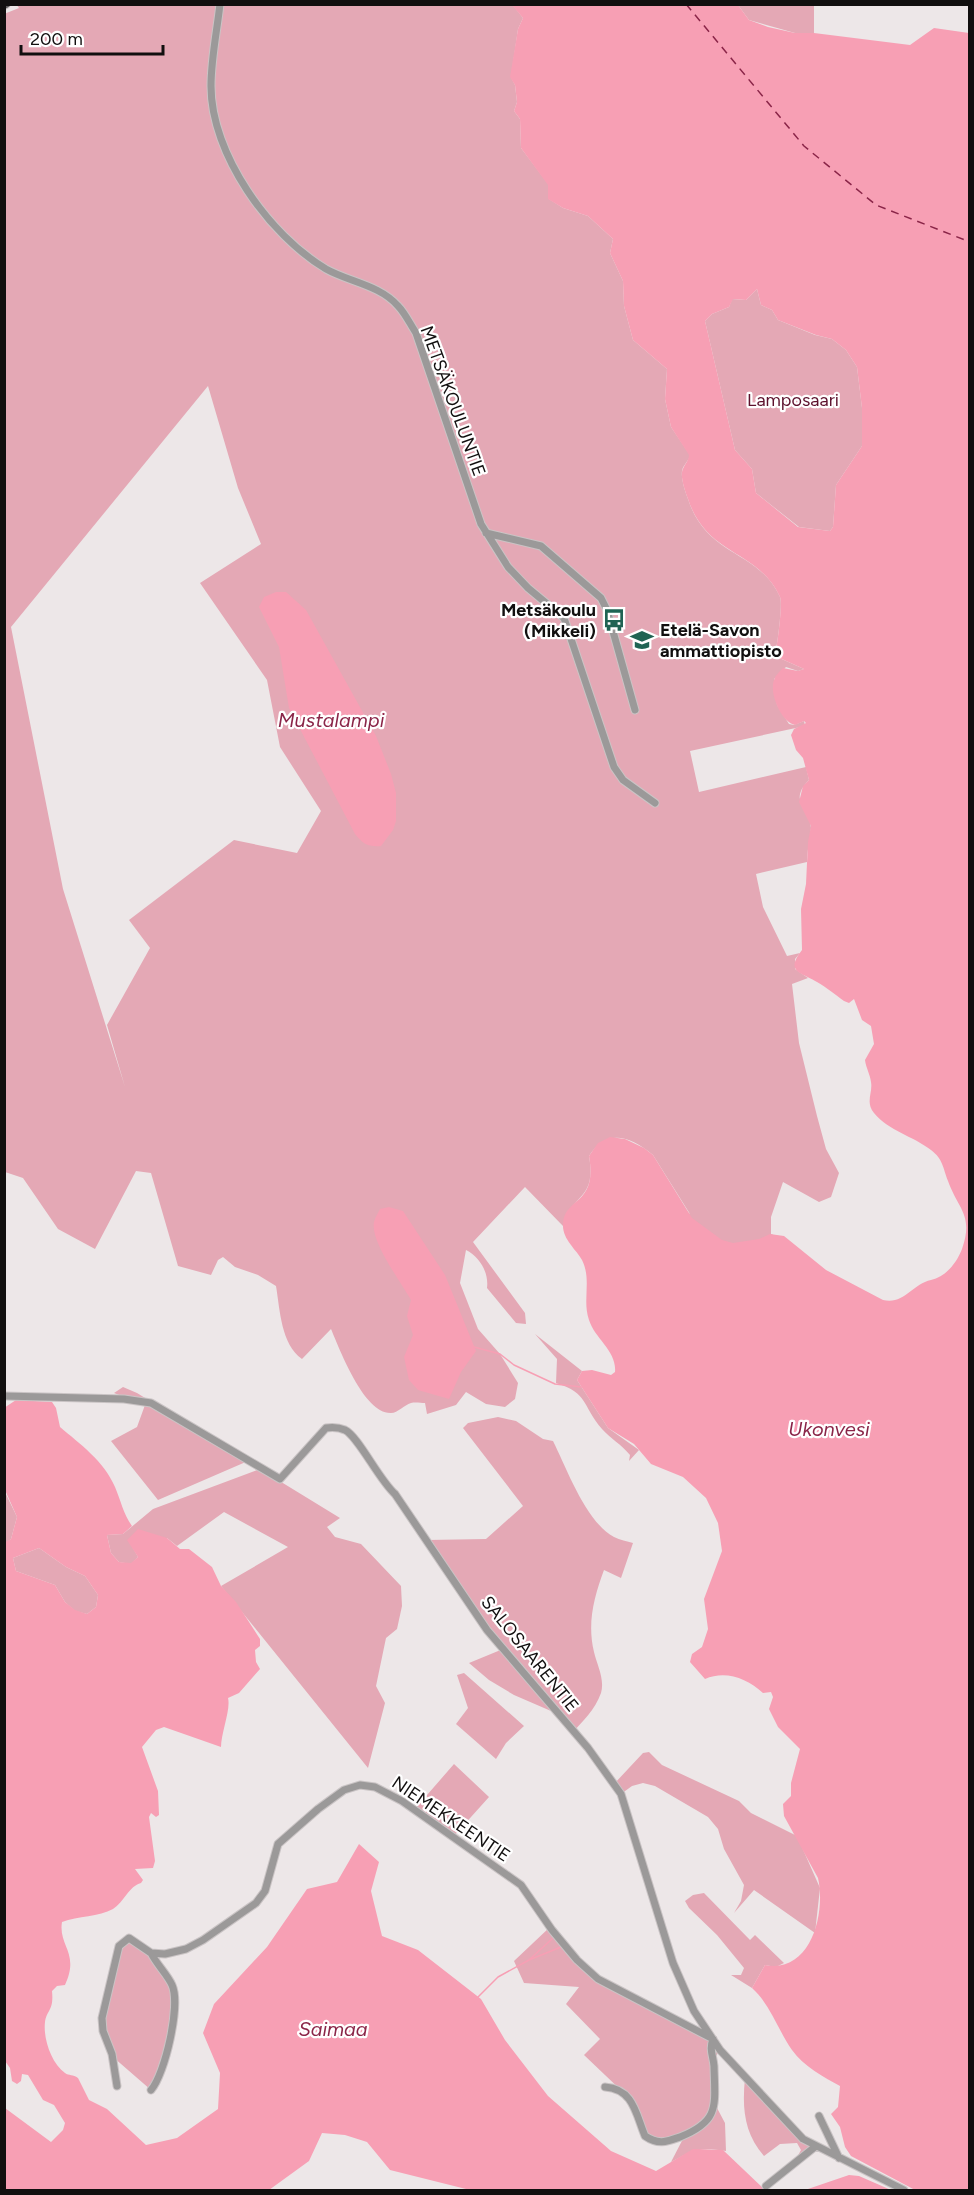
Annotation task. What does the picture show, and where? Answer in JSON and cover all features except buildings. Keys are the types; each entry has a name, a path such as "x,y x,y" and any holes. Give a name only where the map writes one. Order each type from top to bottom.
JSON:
{"street":[{"name":"METSÄKOULUNTIE","path":"220,4 211,86 222,141 238,176 290,242 326,269 374,288 398,305 416,333 486,533 508,567 528,588 564,618 614,767 623,780 655,803"},
{"path":"486,533 541,546 601,598 607,610 635,710"},
{"name":"SALOSAARENTIE","path":"4,1396 124,1399 151,1403 280,1479 326,1428 335,1427 348,1431 384,1484 395,1494 487,1630 588,1748 621,1794 673,1964 694,2011 713,2039 803,2139 904,2190"},
{"name":"NIEMEKKEENTIE","path":"151,1953 165,1954 186,1948 256,1903 265,1891 278,1844 344,1790 360,1785 375,1787 402,1801 521,1884 552,1930 598,1979 713,2039"},
{"path":"117,2086 112,2054 103,2031 102,2018 118,1946 129,1938 151,1953 172,1986 174,1996 171,2030 162,2072 151,2090"},
{"path":"605,2087 618,2089 627,2095 638,2112 645,2136 651,2140 668,2142 692,2133 703,2127 712,2114 714,2064 710,2048 713,2039"},
{"path":"819,2116 839,2158"},
{"path":"766,2186 816,2146"}],"green space":[{"path":"16,4 512,4 523,18 518,29 511,77 515,85 517,102 514,111 520,119 521,148 549,185 549,199 563,208 588,216 613,239 610,253 623,281 624,306 633,340 667,369 665,399 671,427 690,455 682,471 682,478 697,518 707,532 771,581 780,597 775,656 804,669 798,671 786,667 774,679 777,705 789,724 794,725 804,721 805,726 690,751 699,792 806,767 809,780 800,794 800,800 811,828 807,862 756,874 763,907 787,956 800,953 795,959 795,969 808,978 792,984 799,1043 817,1116 826,1149 839,1173 831,1197 819,1202 783,1182 771,1217 771,1234 785,1240 788,1260 796,1263 792,1268 777,1266 771,1257 761,1264 752,1261 750,1256 745,1257 738,1270 739,1287 733,1288 732,1284 724,1285 724,1296 717,1298 715,1294 704,1306 697,1301 689,1304 679,1302 675,1291 662,1286 654,1274 651,1253 659,1231 681,1207 690,1214 653,1155 644,1148 619,1138 603,1141 596,1147 589,1156 591,1171 586,1189 567,1215 563,1226 525,1187 473,1242 525,1313 526,1324 516,1323 487,1288 487,1277 482,1266 466,1250 460,1283 478,1329 500,1354 518,1383 515,1399 505,1407 486,1404 466,1392 456,1405 427,1414 425,1403 411,1403 394,1413 381,1411 354,1379 331,1329 302,1359 295,1353 286,1336 280,1316 276,1286 258,1275 235,1267 223,1257 218,1260 211,1275 178,1266 151,1173 136,1171 95,1249 58,1229 23,1178 5,1172 4,14 19,8","holes":["208,386 238,488 261,544 200,583 267,680 280,747 321,811 297,853 234,840 129,920 150,948 107,1025 125,1087 63,889 11,627"]},
{"path":"738,5 814,5 814,33 795,33 749,20"},
{"name":"Lamposaari","path":"757,289 761,305 772,310 778,320 815,335 832,339 846,350 857,367 862,408 862,446 836,485 833,527 830,531 799,527 756,493 752,469 735,450 705,321 712,314 729,307 732,299 746,300"},
{"path":"535,1334 582,1371 577,1380 608,1428 639,1450 629,1461 630,1455 602,1429 580,1396 556,1383 557,1359"},
{"path":"123,1387 137,1393 248,1461 158,1500 111,1441 137,1427 145,1405 114,1393"},
{"path":"498,1417 516,1421 543,1439 553,1441 578,1494 595,1520 614,1537 633,1543 621,1578 604,1570 600,1580 591,1620 591,1631 602,1688 592,1710 571,1734 551,1711 514,1695 489,1680 469,1663 503,1649 427,1540 486,1539 523,1506 463,1428 468,1423"},
{"path":"260,1469 340,1518 327,1527 335,1537 361,1544 401,1586 402,1606 397,1629 386,1638 376,1686 385,1703 368,1768 221,1586 288,1547 224,1512 177,1546 167,1538 133,1548 138,1557 131,1564 119,1562 111,1553 107,1535 123,1534 153,1509"},
{"path":"4,1490 17,1517 11,1539 6,1543"},
{"path":"39,1548 66,1567 85,1576 98,1595 96,1607 87,1614 75,1611 65,1602 55,1585 16,1571 13,1558"},
{"path":"464,1673 524,1726 506,1743 496,1759 456,1724 468,1708 457,1675"},
{"path":"649,1752 662,1765 739,1801 751,1813 797,1836 820,1888 815,1933 754,1890 734,1913 741,1901 744,1885 724,1849 718,1829 708,1817 655,1786 643,1783 632,1786 621,1794 614,1784 643,1753"},
{"path":"454,1764 489,1797 453,1837 414,1810"},
{"path":"704,1893 750,1940 755,1935 784,1963 776,1967 765,1965 752,1988 731,1975 741,1975 744,1968 685,1901 693,1895"},
{"path":"550,1927 598,1979 713,2039 720,2050 714,2059 717,2108 725,2123 726,2151 698,2150 671,2162 685,2135 651,2141 626,2095 584,2055 600,2039 566,2004 579,1987 524,1983 514,1961"},
{"path":"125,1939 151,1953 174,1996 162,2072 151,2090 113,2057 103,2031 119,1946"},
{"path":"745,2078 813,2149 790,2170 801,2150 797,2143 780,2144 764,2156 752,2138 744,2110"}],"water":[{"name":"Ukonvesi","path":"512,5 738,5 749,20 795,33 814,33 910,45 934,28 969,33 969,2190 915,2190 851,2156 845,2147 840,2127 831,2114 838,2107 840,2086 814,2071 797,2056 769,2009 752,1988 765,1965 781,1965 794,1960 804,1951 817,1923 820,1908 818,1878 784,1816 783,1804 791,1796 791,1783 800,1749 778,1727 769,1709 773,1697 771,1692 763,1693 750,1683 736,1677 720,1675 705,1679 690,1662 692,1654 702,1647 708,1629 704,1599 722,1551 718,1523 706,1498 683,1477 651,1464 634,1444 608,1428 577,1380 582,1371 592,1370 611,1375 615,1372 613,1358 589,1320 586,1305 585,1268 563,1229 565,1215 580,1199 589,1184 591,1172 589,1156 598,1143 610,1137 625,1139 653,1155 692,1218 722,1240 733,1243 759,1239 770,1234 784,1236 826,1270 883,1300 897,1300 924,1282 946,1272 960,1254 966,1228 963,1213 938,1157 924,1145 880,1119 871,1109 871,1082 865,1060 874,1044 871,1026 862,1020 854,999 849,1003 844,1001 800,973 795,967 797,957 802,950 801,909 806,884 811,826 799,802 803,786 809,780 803,758 796,750 791,735 794,729 806,723 804,721 795,725 785,719 777,706 773,686 775,677 783,668 798,671 804,669 775,656 781,601 771,581 707,532 688,499 682,475 689,455 671,427 665,399 667,369 633,340 624,306 623,281 610,253 613,239 588,216 563,208 548,199 548,185 521,148 520,119 514,111 517,102 515,85 510,77 518,29 523,18","holes":["757,289 761,305 772,310 778,320 832,339 846,350 857,367 862,408 862,446 836,485 833,527 830,531 798,527 756,493 752,469 735,450 705,321 712,314 729,307 733,299 746,300"]},
{"name":"Mustalampi","path":"276,592 286,592 306,610 376,736 396,793 396,821 393,830 381,846 366,844 355,834 289,708 279,647 259,607 264,597"},
{"path":"389,1207 403,1211 445,1275 476,1351 461,1372 449,1399 418,1390 409,1380 404,1357 413,1335 407,1316 411,1300 381,1250 374,1230 374,1222 380,1209"},
{"name":"Saimaa","path":"16,1400 52,1402 56,1408 60,1427 105,1469 132,1526 123,1534 107,1535 111,1553 119,1562 131,1563 138,1557 127,1540 138,1529 167,1538 180,1549 189,1549 212,1567 221,1586 236,1602 260,1639 260,1646 255,1650 256,1662 260,1669 239,1693 228,1698 221,1747 164,1727 156,1730 142,1747 158,1791 159,1815 156,1817 151,1813 149,1817 155,1861 153,1868 135,1869 143,1880 133,1887 113,1909 101,1914 62,1922 63,1937 70,1957 69,1974 65,1985 57,1986 52,1991 52,2002 45,2022 45,2035 49,2050 60,2069 78,2078 89,2100 107,2109 146,2145 177,2138 218,2109 220,2073 203,2033 214,2004 267,1947 307,1889 337,1882 359,1844 379,1862 371,1891 382,1936 418,1950 481,1999 505,2040 548,2096 611,2151 656,2171 693,2149 723,2150 765,2190 470,2190 390,2170 367,2142 345,2135 322,2133 309,2161 269,2190 5,2190 5,2108 51,2142 63,2130 65,2123 54,2105 43,2100 28,2075 22,2074 21,2081 17,2084 12,2081 10,2068 5,2061 4,1543 11,1539 17,1517 5,1490 4,1408","holes":["39,1548 66,1567 85,1576 98,1595 96,1607 87,1614 75,1610 65,1602 55,1585 16,1571 13,1558"]},
{"path":"849,2175 859,2176 891,2190 805,2190"}],"waterway":[{"path":"474,1347 500,1354 514,1365 555,1384 581,1387"},
{"path":"530,1959 553,1938"},
{"path":"478,1997 498,1977 529,1960 561,1947"}],"ferry route":[{"path":"686,4 804,146 876,205 970,242"}],"place":[{"name":"Metsäkoulu (Mikkeli)","path":"614,620"},
{"name":"Etelä-Savon ammattiopisto","path":"642,640"}]}
